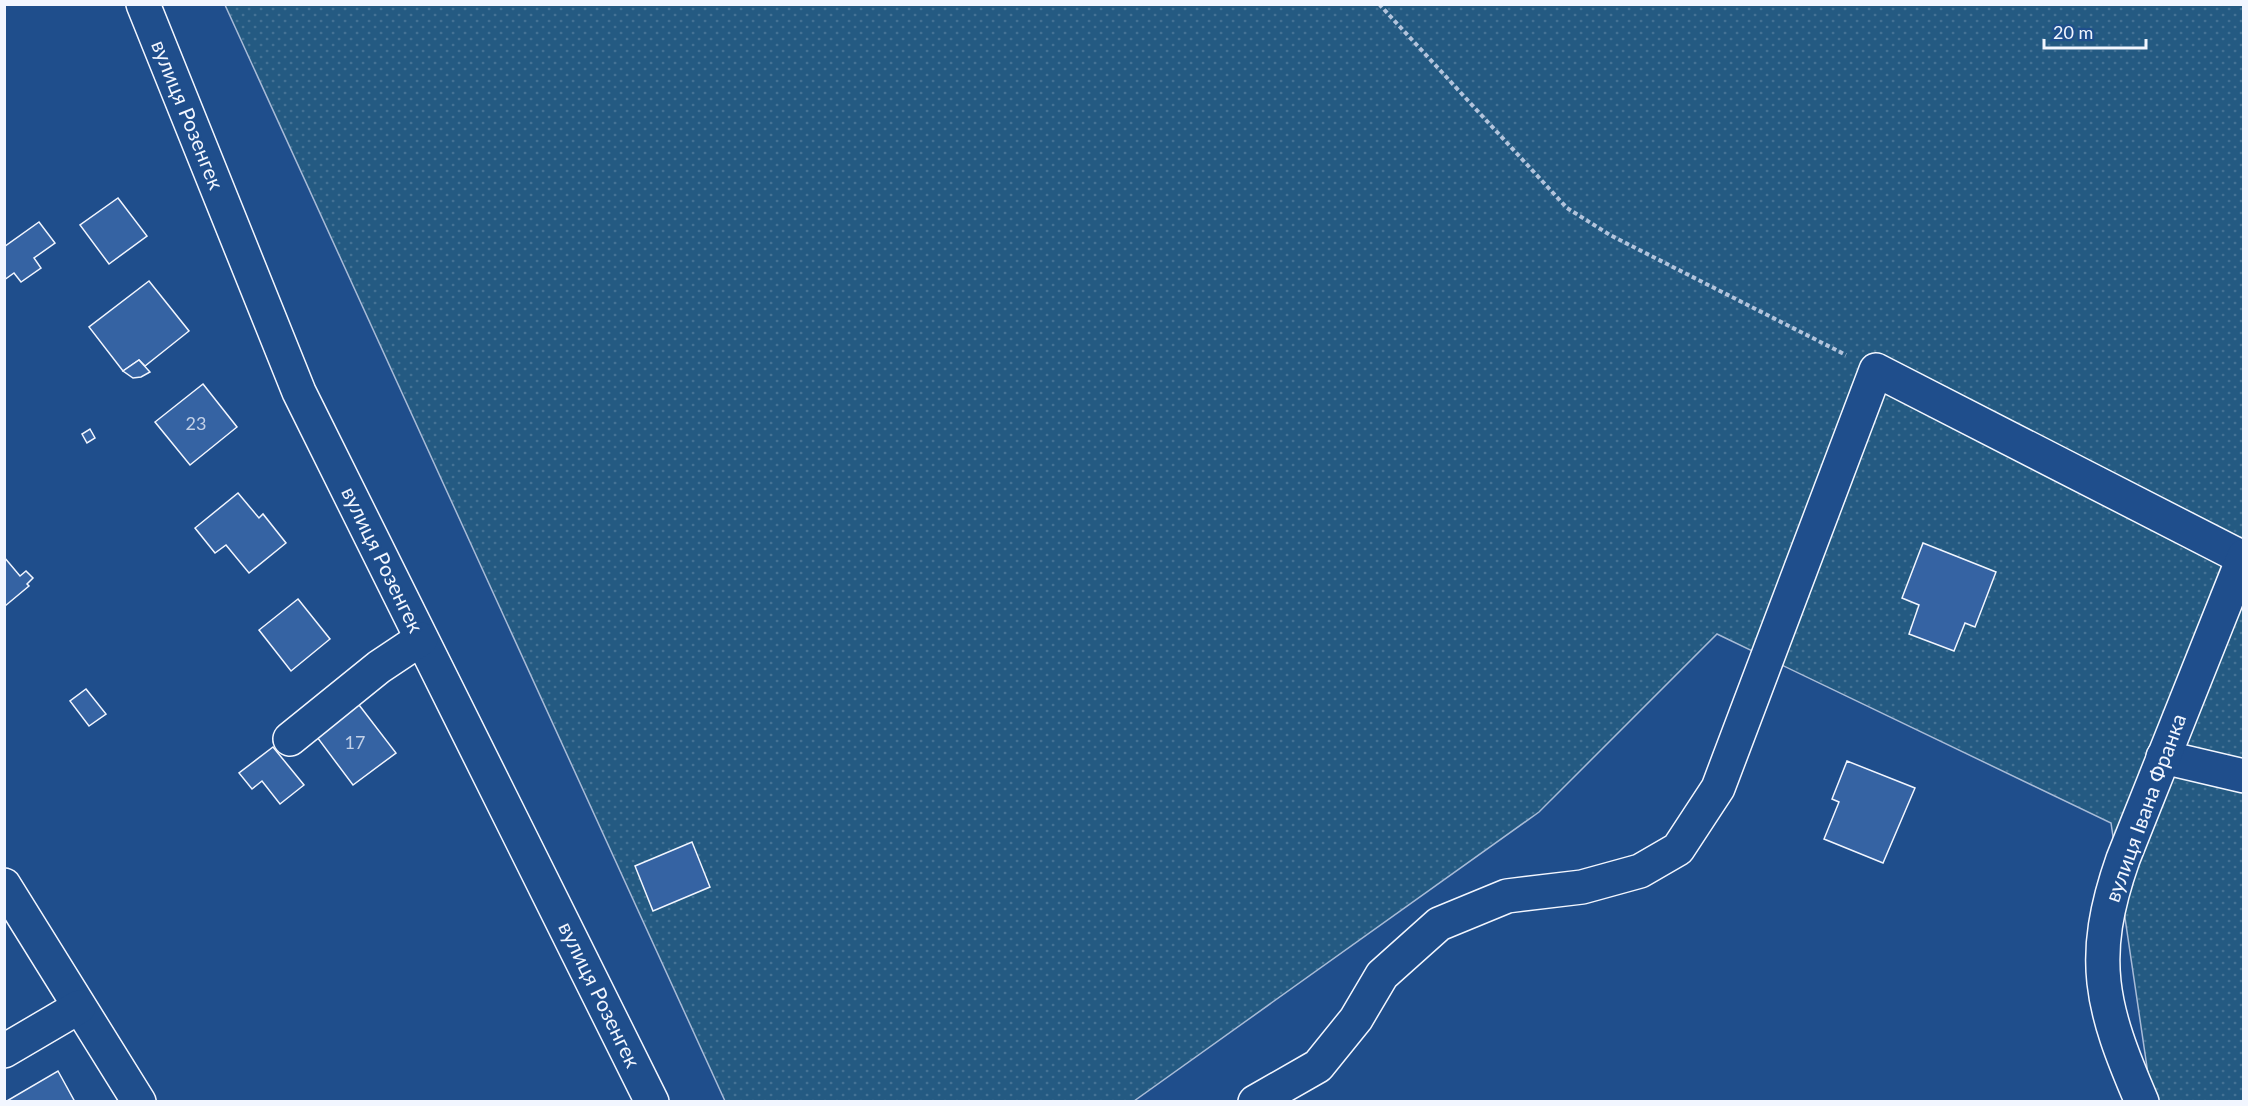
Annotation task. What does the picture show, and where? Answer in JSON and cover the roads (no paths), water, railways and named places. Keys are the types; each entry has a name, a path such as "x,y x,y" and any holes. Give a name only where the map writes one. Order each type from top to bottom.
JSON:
{"street":[{"name":"вулиця Розенгек","path":"143,4 299,392 652,1101"},
{"path":"1255,1101 1318,1066 1356,1018 1382,975 1439,924 1507,896 1582,887 1640,871 1678,849 1718,788 1876,370 2243,557"},
{"name":"вулиця Івана Франка","path":"2142,1101 2108,1009 2101,953 2111,893 2243,557"},
{"path":"290,739 379,667 421,639"},
{"path":"2163,757 2244,776"},
{"path":"4,885 139,1101"},
{"path":"4,1051 80,1007"}]}
